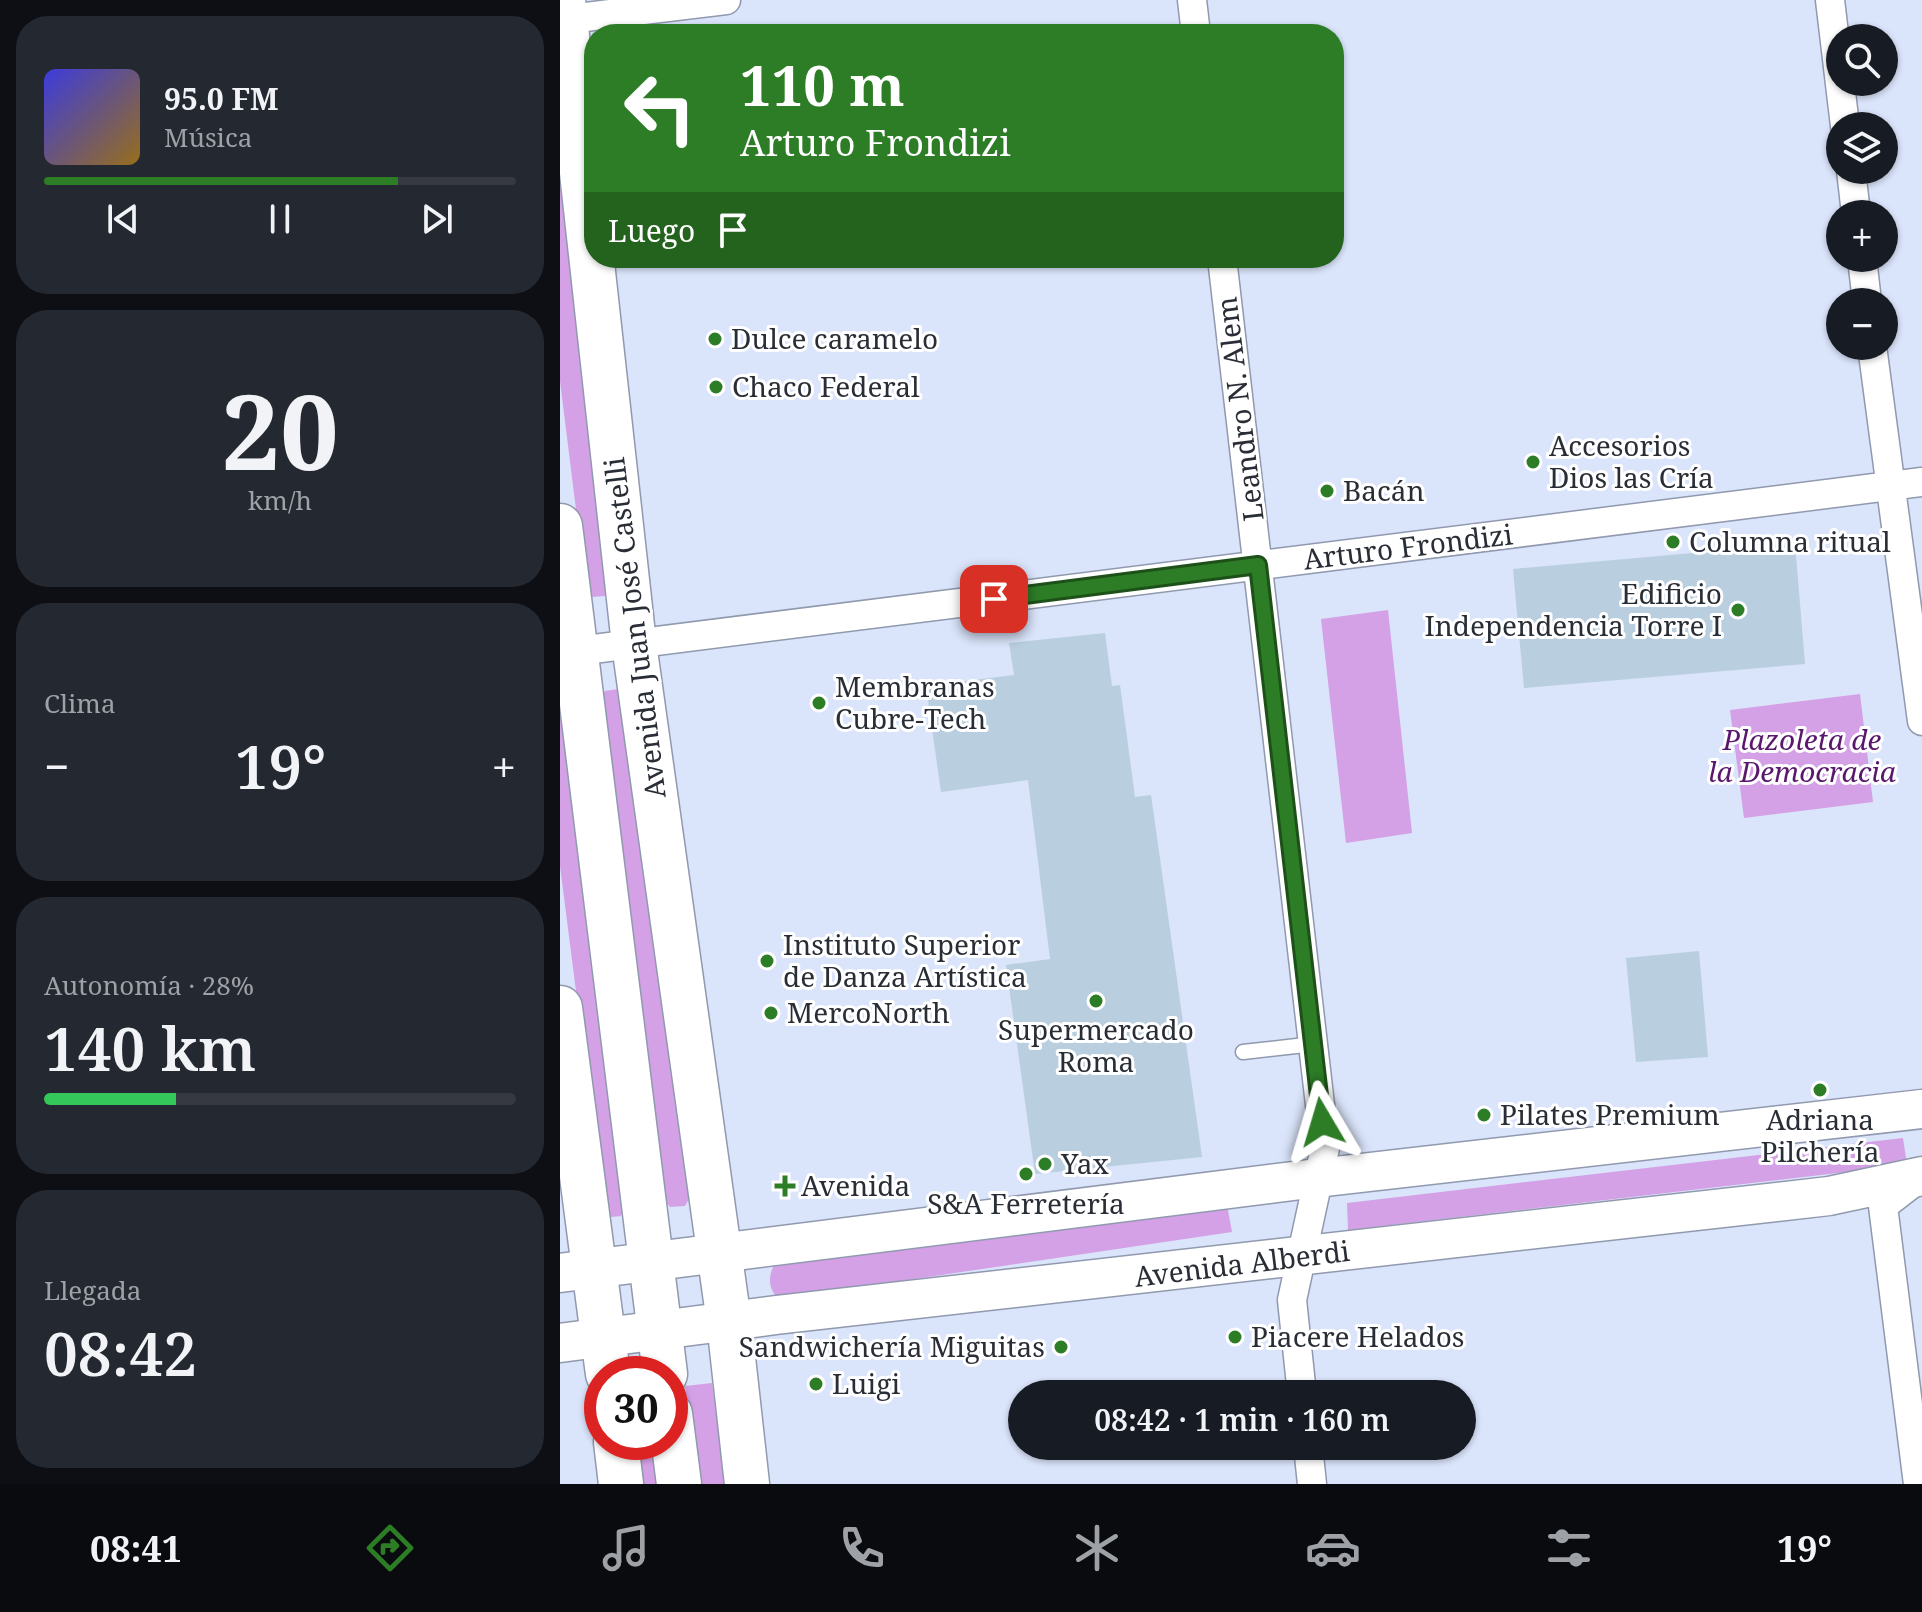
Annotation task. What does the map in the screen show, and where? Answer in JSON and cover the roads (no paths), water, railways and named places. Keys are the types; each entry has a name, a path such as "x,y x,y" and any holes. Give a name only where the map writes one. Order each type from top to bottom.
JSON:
{"main road":[{"name":"Avenida Juan José Castelli","path":"563,13 584,200"},
{"name":"Avenida Juan José Castelli","path":"592,268 634,644 717,1255 729,1322 747,1484"},
{"path":"560,526 567,652 662,1356"},
{"path":"560,1008 577,1271 606,1356"},
{"path":"577,1271 1317,1178 1922,1109"},
{"name":"Avenida Alberdi","path":"560,1343 606,1356 659,1331 1829,1196 1922,1176"},
{"path":"618,1460 621,1484"},
{"path":"676,1460 679,1484"}],"street":[{"path":"563,13 726,0"},
{"path":"1192,0 1195,24"},
{"path":"1830,0 1843,112"},
{"name":"Leandro N. Alem","path":"1223,268 1325,1148 1292,1300 1301,1380"},
{"path":"1874,360 1922,721"},
{"name":"Arturo Frondizi","path":"567,652 1922,482"},
{"path":"1918,1484 1883,1206 1922,1176"},
{"path":"1309,1460 1312,1484"}],"lane":[{"path":"1243,1052 1314,1044"}],"place":[{"name":"Dulce caramelo","path":"715,339"},
{"name":"Chaco Federal","path":"716,387"},
{"name":"Accesorios Dios las Cría","path":"1533,462"},
{"name":"Bacán","path":"1327,491"},
{"name":"Columna ritual","path":"1673,542"},
{"name":"Edificio Independencia Torre I","path":"1738,610"},
{"name":"Membranas Cubre-Tech","path":"819,703"},
{"name":"Instituto Superior de Danza Artística","path":"767,961"},
{"name":"Supermercado Roma","path":"1096,1001"},
{"name":"MercoNorth","path":"771,1013"},
{"name":"Adriana Pilchería","path":"1820,1090"},
{"name":"Pilates Premium","path":"1484,1115"},
{"name":"Yax","path":"1045,1164"},
{"name":"S&A Ferretería","path":"1026,1174"},
{"name":"Avenida","path":"785,1186"},
{"name":"Piacere Helados","path":"1235,1337"},
{"name":"Sandwichería Miguitas","path":"1061,1347"},
{"name":"Luigi","path":"816,1384"}],"park label":[{"name":"Plazoleta de la Democracia","path":"1802,756"}]}
